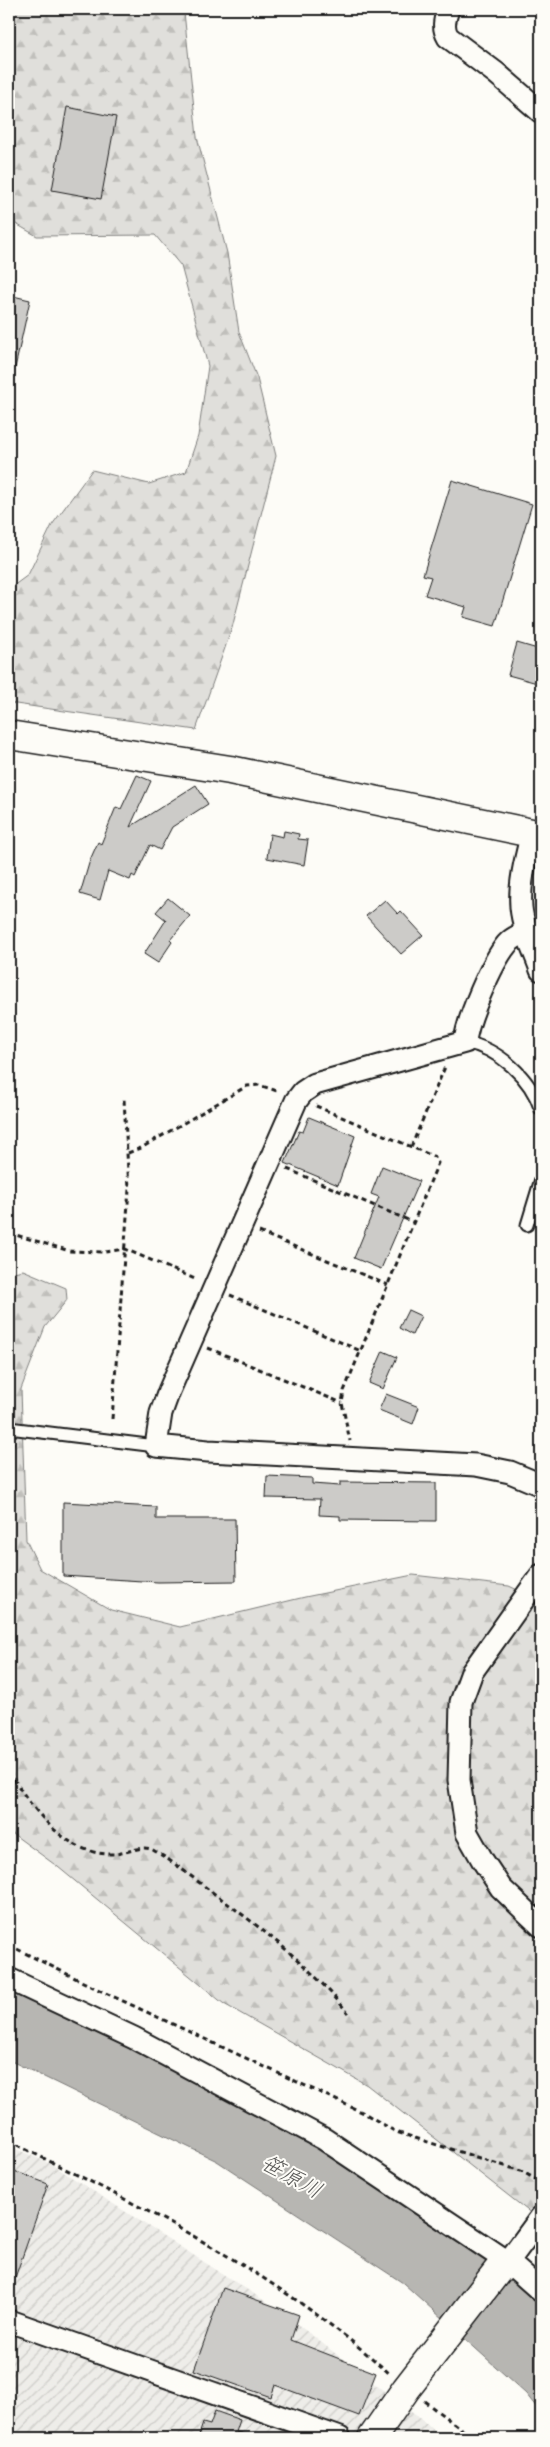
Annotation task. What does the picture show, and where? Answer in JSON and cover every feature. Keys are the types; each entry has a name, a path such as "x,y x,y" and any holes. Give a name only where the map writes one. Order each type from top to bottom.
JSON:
{"street":[{"path":"448,9 444,24 448,37 496,73 541,112"},
{"path":"9,735 230,770 536,834 525,863 521,898 527,932 541,970"},
{"path":"527,932 512,940 497,959 460,1044 315,1084 303,1092 269,1161 191,1340 161,1413 156,1446 208,1452 354,1458 490,1467 541,1485"},
{"path":"541,1575 472,1672 462,1702 459,1780 467,1833 501,1888 541,1926"},
{"path":"9,1979 134,2038 324,2139 541,2291"},
{"path":"372,2438 406,2389 541,2217"},
{"path":"9,2321 340,2438"}],"lane":[{"path":"460,1044 483,1048 501,1058 527,1084 541,1110"},
{"path":"527,1225 541,1179"},
{"path":"12,1429 156,1446"}],"path":[{"path":"411,1147 460,1044"},
{"path":"128,1153 141,1148 247,1086 266,1086 435,1157 438,1163 344,1391 342,1403 354,1458"},
{"path":"112,1419 129,1190 124,1099"},
{"path":"269,1161 413,1222"},
{"path":"241,1224 388,1285"},
{"path":"9,1233 70,1251 106,1252 124,1249 361,1350"},
{"path":"191,1340 342,1403"},
{"path":"9,1464 12,1429"},
{"path":"9,1771 44,1819 80,1849 97,1855 116,1854 146,1847 154,1851 182,1869 273,1939 326,1985 348,2013"},
{"path":"9,1945 95,1988 364,2113 396,2132 521,2171 541,2182"},
{"path":"9,2141 180,2227 292,2296 368,2354 406,2389 473,2438"}],"shaded area":[{"path":"9,2146 51,2164 279,2310 445,2438 9,2438"}],"green space":[{"path":"9,9 188,9 184,12 197,137 227,253 239,332 257,378 276,456 232,628 196,730 9,703 9,589 28,575 52,525 92,470 149,484 186,472 198,436 208,366 181,266 155,235 37,236 9,220"},
{"path":"23,1270 66,1288 67,1300 45,1327 21,1389 26,1540 40,1569 111,1610 180,1627 305,1597 413,1575 509,1586 541,1601 541,2221 367,2085 224,2004 58,1867 9,1831 9,1273"}],"water":[{"name":"笹原川","path":"9,1985 199,2071 445,2213 541,2297 541,2413 526,2394 403,2283 217,2161 9,2060"}],"building":[{"path":"67,107 116,117 101,199 52,190"},
{"path":"9,295 30,300 15,368 9,368"},
{"path":"452,480 532,504 495,626 463,617 466,607 425,595 431,577 423,575"},
{"path":"517,643 541,650 541,684 508,675"},
{"path":"137,775 151,781 130,827 196,785 208,804 172,827 160,850 150,845 135,877 132,875 130,880 108,871 100,900 80,894 90,860 98,842 101,844 116,807 121,809"},
{"path":"284,831 299,834 298,839 308,840 304,865 267,858 270,834 283,837"},
{"path":"168,898 190,916 170,940 172,942 158,963 144,954 166,920 156,912"},
{"path":"385,900 398,914 401,911 423,935 401,954 366,916"},
{"path":"309,1117 355,1136 338,1185 285,1163 299,1131 303,1132"},
{"path":"382,1166 419,1181 381,1269 354,1258 379,1197 371,1194"},
{"path":"408,1310 421,1316 412,1335 399,1328"},
{"path":"383,1351 397,1357 383,1389 369,1383"},
{"path":"386,1394 419,1407 413,1424 379,1410"},
{"path":"267,1476 312,1478 312,1484 340,1486 340,1482 436,1483 436,1521 340,1520 340,1516 319,1515 320,1499 266,1498"},
{"path":"63,1502 156,1507 156,1519 235,1519 236,1581 158,1582 63,1576"},
{"path":"9,2169 48,2184 11,2289 9,2288"},
{"path":"223,2288 299,2315 291,2340 376,2373 359,2416 275,2385 271,2397 194,2370"},
{"path":"215,2411 240,2420 236,2432 242,2433 242,2438 198,2438 203,2423 210,2425"}]}
